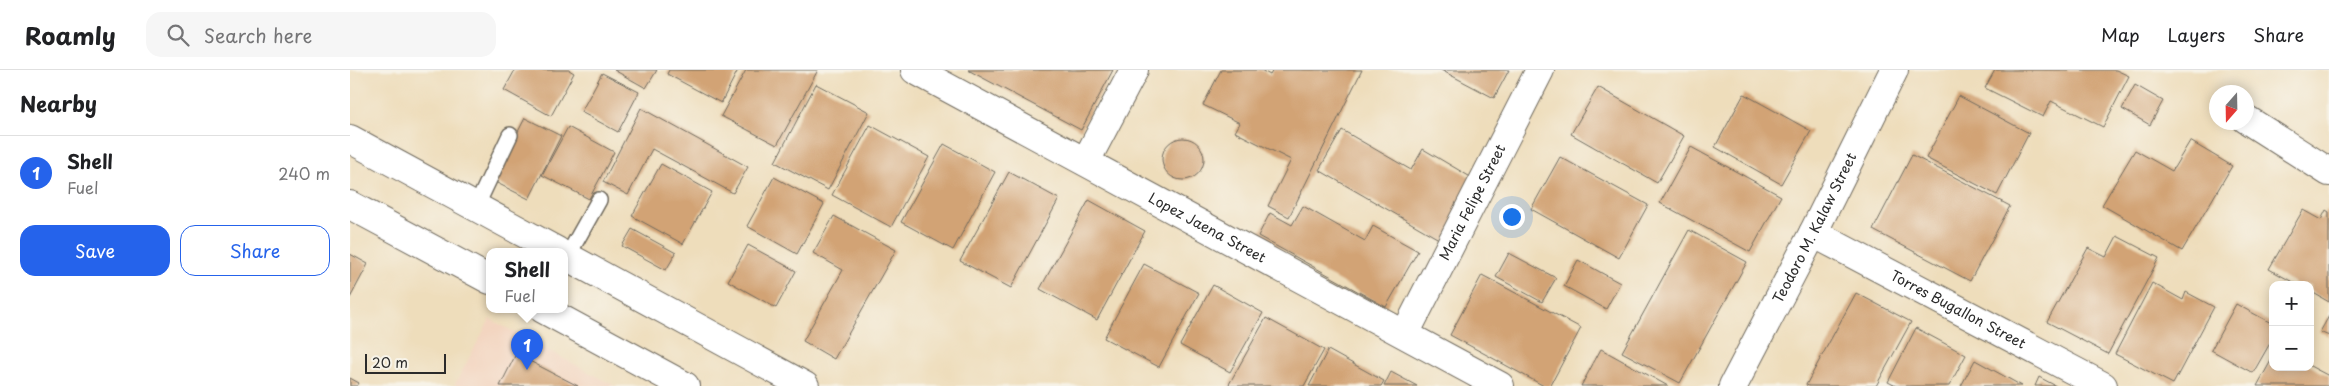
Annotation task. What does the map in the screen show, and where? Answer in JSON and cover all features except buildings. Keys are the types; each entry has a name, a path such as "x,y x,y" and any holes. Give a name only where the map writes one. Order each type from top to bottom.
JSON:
{"street":[{"name":"Lopez Jaena Street","path":"915,70 1500,386"},
{"path":"1086,161 1134,70"},
{"name":"Maria Felipe Street","path":"1405,334 1540,70"},
{"name":"Teodoro M. Kalaw Street","path":"1733,386 1813,233 1894,70"},
{"path":"2254,124 2329,172"},
{"path":"350,139 550,248"},
{"path":"350,205 486,278"},
{"name":"Torres Bugallon Street","path":"1813,233 2103,386"},
{"path":"568,258 805,386"},
{"path":"550,313 685,386"}],"lane":[{"path":"476,207 510,134"},
{"path":"568,248 599,200"}],"shaded area":[{"path":"490,319 615,386 454,386"}],"place":[{"name":"Shell","path":"527,370"}]}
